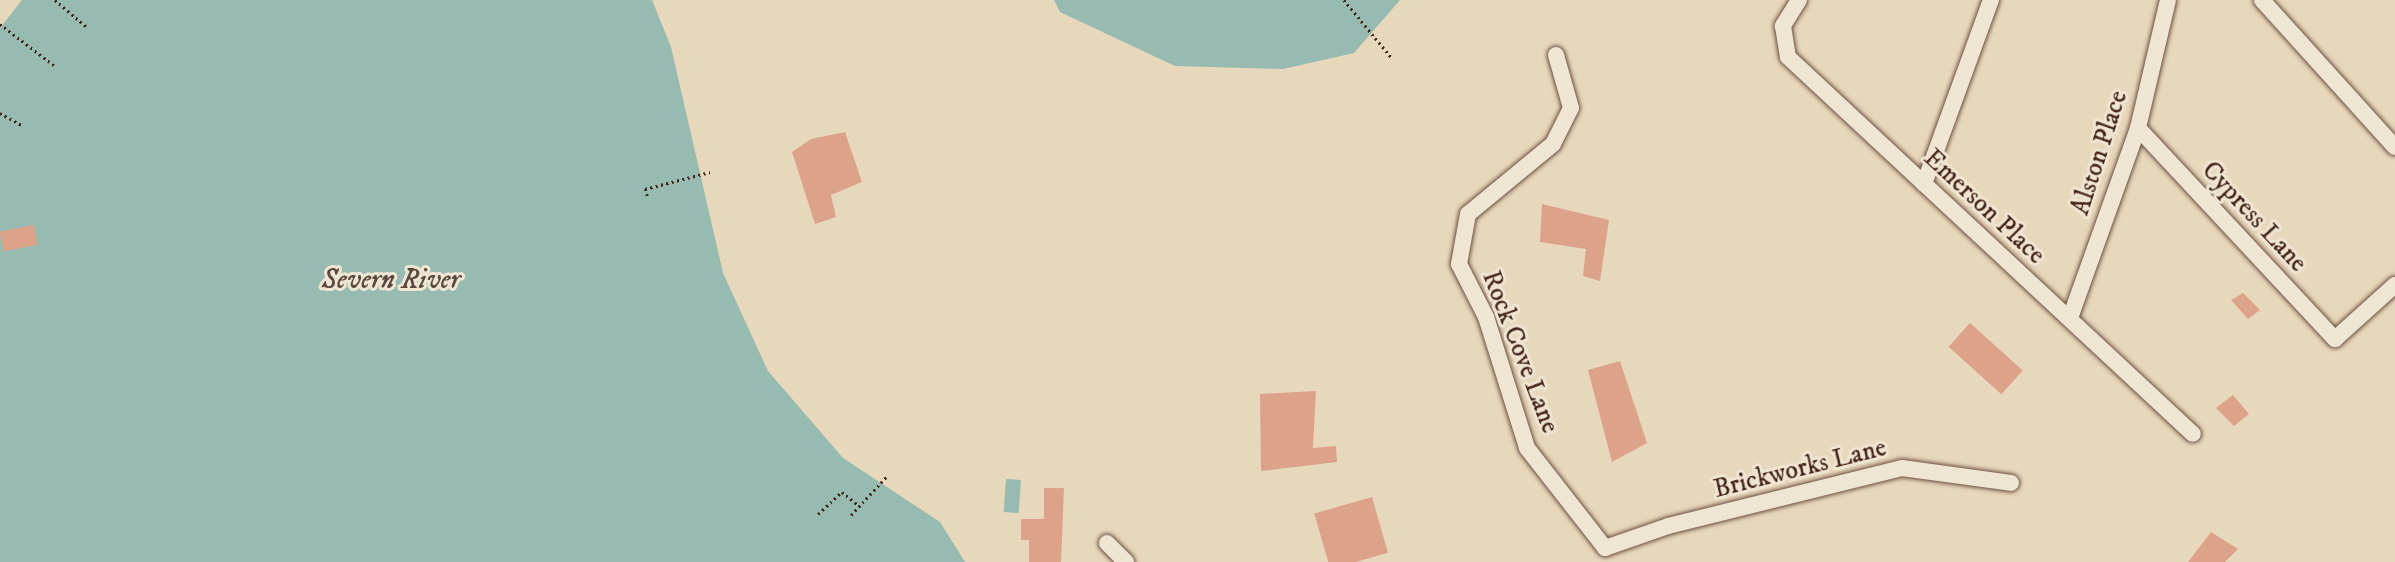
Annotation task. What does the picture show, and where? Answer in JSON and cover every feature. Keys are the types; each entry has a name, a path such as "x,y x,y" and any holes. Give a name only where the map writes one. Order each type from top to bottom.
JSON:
{"street":[{"name":"Emerson Place","path":"1799,0 1783,26 1788,57 2193,434"},
{"path":"1924,184 1992,0"},
{"name":"Alston Place","path":"2070,318 2138,128 2168,0"},
{"path":"2262,0 2395,147"},
{"name":"Rock Cove Lane","path":"1556,55 1571,108 1553,144 1468,214 1460,264 1486,317 1527,448 1601,555"},
{"name":"Cypress Lane","path":"2138,128 2335,339 2395,285"},
{"name":"Brickworks Lane","path":"1601,555 1668,526 1902,468 2011,483"},
{"path":"1107,543 1126,562"}],"path":[{"path":"55,0 87,27"},
{"path":"1343,0 1392,58"},
{"path":"0,24 55,66"},
{"path":"0,113 23,126"},
{"path":"647,196 645,189 710,172"},
{"path":"851,515 887,477"},
{"path":"818,514 842,492 859,506"}],"water":[{"name":"Severn River","path":"22,0 652,0 671,47 723,273 768,371 843,458 940,522 965,562 0,562 0,28"},
{"path":"1054,0 1400,0 1354,53 1283,69 1175,66 1060,12"},
{"path":"1006,479 1021,480 1019,513 1004,512"}],"building":[{"path":"845,132 862,182 831,195 836,217 815,224 792,152 811,139"},
{"path":"1542,204 1609,220 1600,281 1583,276 1586,249 1540,242"},
{"path":"34,225 38,245 3,251 0,232"},
{"path":"2243,293 2260,310 2248,319 2231,300"},
{"path":"1970,323 2023,371 2001,394 1949,347"},
{"path":"1620,361 1647,443 1612,462 1588,370"},
{"path":"1316,391 1313,448 1336,446 1337,462 1261,471 1260,394"},
{"path":"2233,395 2249,414 2234,426 2216,408"},
{"path":"1044,488 1064,488 1061,562 1029,562 1029,540 1021,540 1021,519 1044,519"},
{"path":"1372,497 1388,553 1356,562 1328,562 1314,514"},
{"path":"2211,532 2238,549 2225,562 2188,562"}]}
